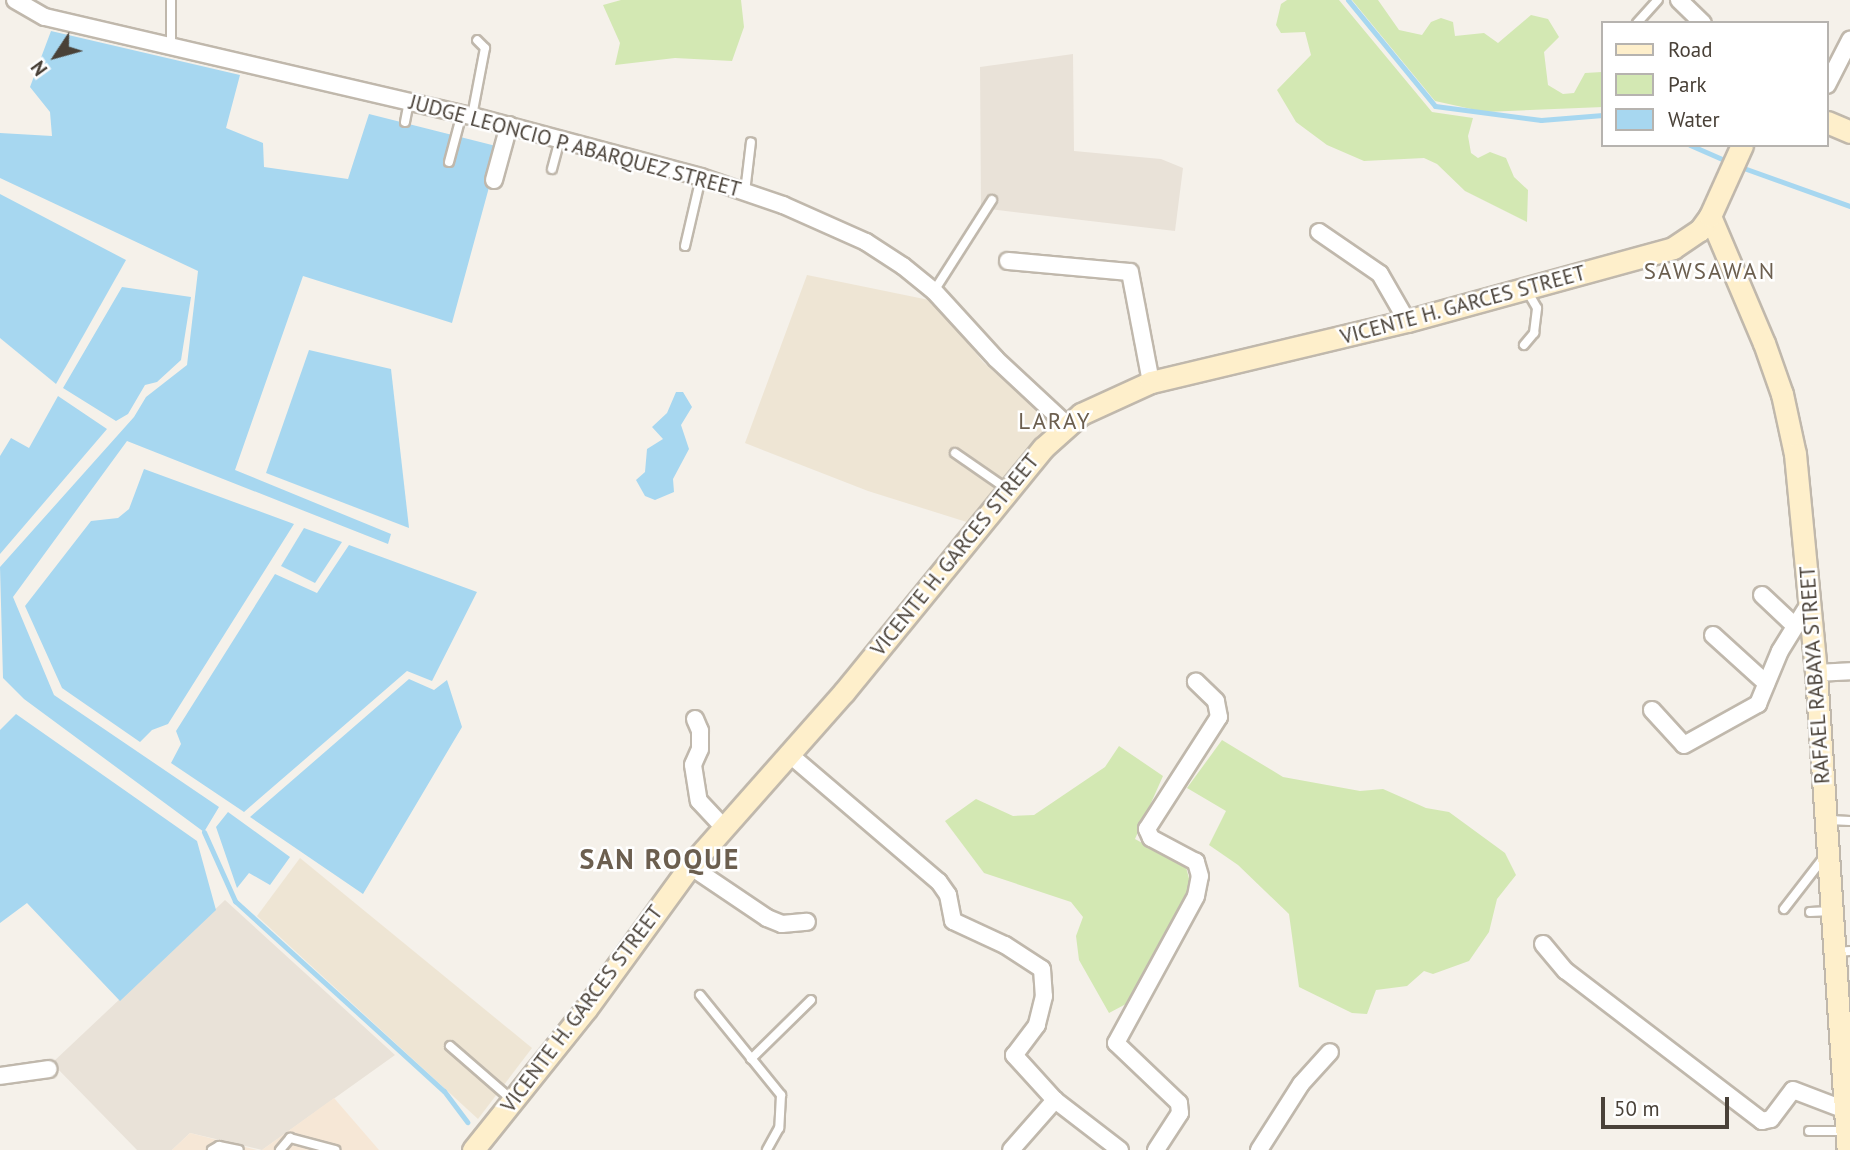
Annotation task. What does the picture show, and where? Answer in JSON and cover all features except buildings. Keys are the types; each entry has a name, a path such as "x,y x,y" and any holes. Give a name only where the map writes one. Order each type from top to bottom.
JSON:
{"street":[{"name":"JUDGE LEONCIO P. ABARQUEZ STREET","path":"15,0 45,17 171,49 509,125 701,177 746,192 866,242 934,292 996,359 1067,425"},
{"path":"1679,0 1701,21"},
{"path":"1829,81 1850,40"},
{"path":"1829,123 1850,132"},
{"path":"494,180 509,125"},
{"name":"VICENTE H. GARCES STREET","path":"473,1150 690,866 789,754 1067,425 1100,402 1151,382 1407,321 1673,248 1700,230 1710,216 1735,158"},
{"name":"RAFAEL RABAYA STREET","path":"1710,216 1743,287 1782,394 1795,454 1816,673 1832,911 1842,951 1847,1131"},
{"path":"1319,232 1380,274 1407,321"},
{"path":"1008,261 1130,272 1151,382"},
{"path":"1762,595 1795,626"},
{"path":"1651,709 1677,741 1685,745 1758,704 1795,626 1809,604"},
{"path":"1713,635 1766,683"},
{"path":"1816,673 1850,671"},
{"path":"1156,1150 1175,1122 1179,1103 1128,1058 1116,1043 1196,896 1200,876 1196,862 1151,838 1147,829 1219,718 1216,701 1196,682"},
{"path":"695,719 700,731 700,750 693,765 699,801 724,828"},
{"path":"789,754 939,882 948,895 953,922 1005,944 1042,969 1044,996 1037,1025 1014,1055 1055,1100 1120,1150"},
{"path":"690,866 767,918 782,924 807,922"},
{"path":"1543,944 1566,971 1762,1121 1771,1119 1793,1090 1847,1131"},
{"path":"1259,1150 1301,1084 1330,1052"},
{"path":"0,1076 49,1069"},
{"path":"1011,1150 1055,1100"}],"lane":[{"path":"171,0 171,49"},
{"path":"1639,21 1658,0"},
{"path":"449,162 467,115 485,48 477,40"},
{"path":"405,122 409,101"},
{"path":"552,169 560,139"},
{"path":"746,192 751,142"},
{"path":"685,246 701,177"},
{"path":"934,292 992,200"},
{"path":"1524,345 1534,333 1536,308 1526,289"},
{"path":"955,453 1009,491"},
{"path":"1826,819 1850,821"},
{"path":"1784,909 1828,851"},
{"path":"1810,912 1832,911"},
{"path":"700,995 781,1096 781,1119 767,1150"},
{"path":"751,1059 811,1000"},
{"path":"450,1046 513,1101"},
{"path":"1809,1130 1847,1131"},
{"path":"281,1150 290,1138 335,1150"},
{"path":"212,1150 219,1146 239,1150"}],"shaded area":[{"path":"1073,54 1074,151 1161,159 1183,168 1175,231 981,208 980,67"},
{"path":"807,275 934,301 983,362 1050,422 973,524 868,491 745,443"},
{"path":"300,858 532,1048 478,1119 257,916"},
{"path":"225,900 395,1055 262,1150 190,1133 172,1150 137,1150 52,1063"},
{"path":"334,1098 379,1150 262,1150"},
{"path":"190,1133 257,1150 172,1150"}],"green space":[{"path":"621,0 741,0 744,27 732,61 675,58 615,65 620,43 603,5"},
{"path":"1287,0 1339,0 1432,112 1473,118 1468,136 1471,153 1478,158 1490,152 1506,158 1514,177 1528,190 1527,222 1465,191 1437,164 1424,158 1364,161 1327,145 1296,122 1277,90 1311,55 1305,32 1281,33 1276,25 1281,4"},
{"path":"1352,0 1378,0 1399,30 1422,35 1431,22 1441,18 1453,22 1455,36 1484,33 1498,43 1531,15 1548,19 1559,37 1544,52 1548,85 1563,94 1574,93 1585,73 1602,72 1602,107 1485,112 1435,101"},
{"path":"1222,740 1283,777 1360,791 1383,789 1426,808 1449,812 1505,853 1516,875 1497,899 1489,932 1469,961 1433,974 1424,971 1407,986 1376,990 1367,1014 1352,1013 1299,987 1289,914 1238,865 1209,845 1226,811 1187,788"},
{"path":"1119,746 1163,776 1135,839 1186,867 1191,886 1126,1004 1109,1013 1079,960 1076,936 1083,917 1071,902 984,873 945,821 976,799 1013,816 1034,815 1105,767"}],"water":[{"path":"51,31 240,75 226,128 263,143 264,167 348,179 369,114 500,147 452,323 303,276 235,470 391,534 388,544 127,441 13,597 54,695 219,807 204,832 24,699 3,678 0,567 134,417 146,397 187,365 198,271 0,178 0,133 52,136 50,112 30,87"},
{"path":"0,194 126,260 56,384 0,338"},
{"path":"122,287 191,297 181,360 157,382 145,385 128,414 116,421 63,388"},
{"path":"309,350 391,369 409,528 266,473"},
{"path":"676,392 683,392 692,407 681,425 689,449 673,479 674,492 655,500 645,496 636,480 645,472 647,449 663,439 652,427 667,413"},
{"path":"58,396 107,429 0,554 0,456 11,438 29,448"},
{"path":"144,469 294,524 168,724 152,730 140,742 62,688 25,606 91,521 118,518 129,509"},
{"path":"304,528 342,542 315,583 281,566"},
{"path":"349,545 477,592 432,681 407,671 244,812 171,763 181,744 176,731 275,574 317,593"},
{"path":"409,679 434,690 447,680 462,727 363,894 250,817"},
{"path":"16,714 197,841 216,910 120,1001 27,903 0,923 0,730"},
{"path":"228,812 290,857 270,885 249,873 237,888 216,827"}],"waterway":[{"path":"1348,0 1435,106 1541,120 1602,115"},
{"path":"1695,147 1729,162"},
{"path":"1738,166 1850,206"},
{"path":"204,832 235,901 444,1091 467,1122"}],"district":[{"name":"SAWSAWAN","path":"1710,271"},
{"name":"LARAY","path":"1055,421"},
{"name":"SAN ROQUE","path":"660,859"}]}
